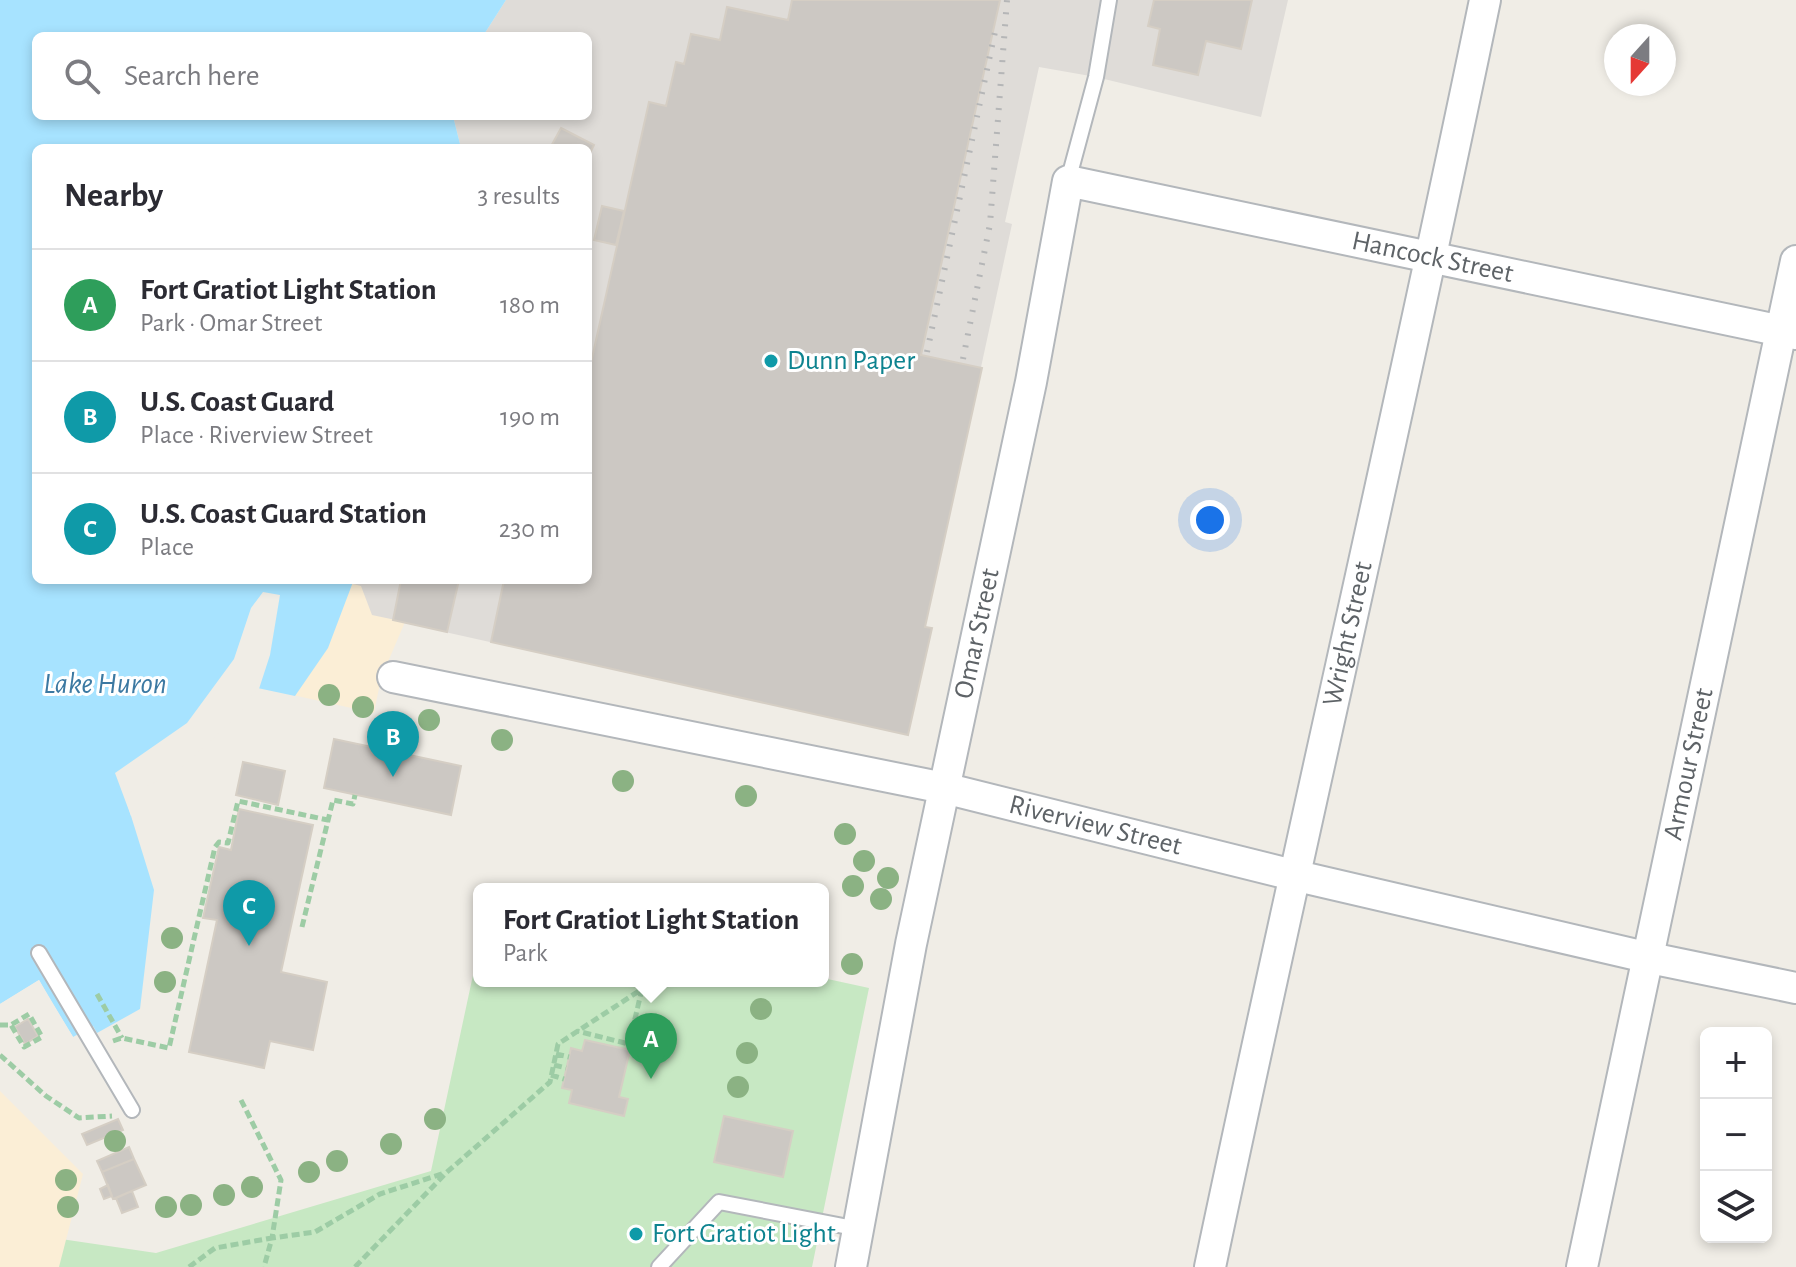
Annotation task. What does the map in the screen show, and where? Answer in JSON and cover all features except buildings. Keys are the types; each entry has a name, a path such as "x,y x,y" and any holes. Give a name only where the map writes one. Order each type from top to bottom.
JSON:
{"street":[{"name":"Wright Street","path":"1210,1267 1293,875 1432,260 1485,0"},
{"name":"Hancock Street","path":"1068,181 1432,260 1789,332"},
{"name":"Omar Street","path":"851,1267 911,944 1031,382 1068,181"},
{"name":"Armour Street","path":"1582,1267 1789,332 1796,261"},
{"name":"Riverview Street","path":"393,677 944,788 1293,875 1650,958 1796,988"}],"lane":[{"name":"Omar Street","path":"1068,181 1096,77 1109,0"},
{"path":"39,953 132,1110"},
{"path":"659,1267 719,1202 859,1229"}],"path":[{"path":"302,927 333,800 353,804 355,795"},
{"path":"96,1050 122,1038 169,1048 215,847 219,842 228,843 238,801 328,820"},
{"path":"355,1267 446,1173 550,1082 558,1044 577,1031 642,989 629,1044 577,1031"},
{"path":"97,994 122,1038"},
{"path":"0,1025 11,1025 29,1014 42,1037 24,1047 11,1025"},
{"path":"556,1054 569,1057"},
{"path":"0,1055 46,1096 79,1118 119,1116 132,1110"},
{"path":"554,1065 566,1068"},
{"path":"551,1075 564,1079"},
{"path":"241,1100 281,1180 264,1267"},
{"path":"189,1267 215,1248 315,1232 380,1194 446,1173"}],"shaded area":[{"name":"Dunn Paper","path":"506,0 1288,0 1261,117 1096,77 1039,67 1005,222 1012,224 925,626 932,628 908,735 342,609 351,584 592,584 592,144 460,144 454,120 592,120 592,32 486,32"}],"green space":[{"path":"473,975 473,987 829,987 829,979 869,988 812,1267 0,1267 0,1230 156,1253 431,1171"}],"sand":[{"path":"333,584 361,586 372,615 405,622 381,678 374,713 261,688 270,655"},
{"path":"0,1091 83,1174 59,1267 0,1267"}],"water":[{"name":"Lake Huron","path":"0,0 506,0 486,32 32,32 32,120 454,120 460,144 32,144 32,584 352,584 328,648 295,696 253,687 123,790 154,890 140,1009 97,1033 93,1026 73,1037 39,980 0,1004"}],"pier":[{"path":"263,592 280,595 270,655 258,692 255,691 239,714 174,775 128,793 134,814 131,816 115,773 187,723 234,659 251,608"},
{"path":"39,980 75,1040 70,1039 37,986 0,1008 0,1004"}],"railway":[{"path":"963,359 990,224 1007,0"},
{"path":"927,352 996,27"}],"place":[{"name":"Dunn Paper","path":"771,361"},
{"name":"U.S. Coast Guard","path":"393,777"},
{"name":"U.S. Coast Guard Station","path":"249,946"},
{"name":"Fort Gratiot Light Station","path":"651,1079"},
{"name":"Fort Gratiot Light","path":"636,1234"}]}
